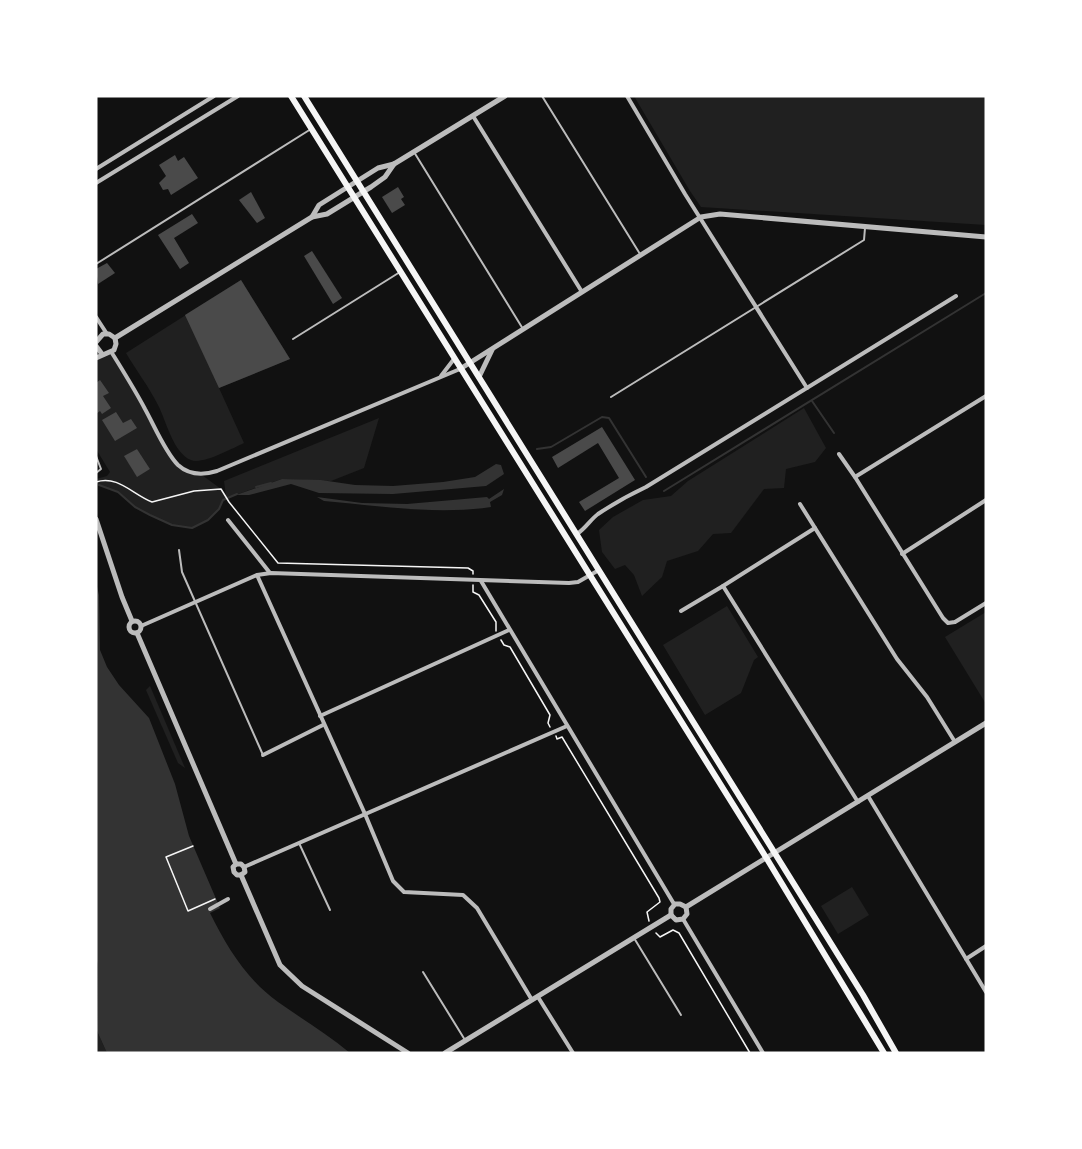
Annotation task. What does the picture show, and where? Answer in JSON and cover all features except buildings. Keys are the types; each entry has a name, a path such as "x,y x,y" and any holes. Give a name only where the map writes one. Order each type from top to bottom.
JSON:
{"main road":[{"path":"291,96 766,859 884,1053"},
{"path":"304,96 776,854 896,1053"}],"street":[{"path":"96,169 214,96"},
{"path":"96,183 237,96"},
{"path":"312,217 319,205 357,181 378,168 394,164 505,96"},
{"path":"627,96 807,388"},
{"path":"473,116 582,292"},
{"path":"115,338 312,217 327,214 353,198 385,177 394,164"},
{"path":"112,352 147,411 153,426 178,465 190,472 202,475 218,471 460,369 701,217 720,214 986,237"},
{"path":"576,534 588,527 595,516 628,495 646,487 956,296"},
{"path":"96,317 106,334 115,338"},
{"path":"96,341 100,336 106,334"},
{"path":"112,352 116,344 115,338"},
{"path":"96,346 102,354"},
{"path":"479,377 493,348"},
{"path":"96,358 112,352"},
{"path":"438,379 454,359"},
{"path":"855,477 986,396"},
{"path":"838,454 855,477 943,618 948,623 955,622 986,603"},
{"path":"902,554 986,500"},
{"path":"800,504 897,659 927,697 955,742"},
{"path":"96,519 132,621 129,629 137,633"},
{"path":"228,520 271,573"},
{"path":"681,611 815,528"},
{"path":"137,633 141,626 257,575 271,573 573,583 599,570"},
{"path":"257,575 393,881 404,892 463,895 477,908 573,1053"},
{"path":"480,581 675,904"},
{"path":"723,586 858,802"},
{"path":"132,621 138,621 141,626"},
{"path":"320,716 509,630"},
{"path":"137,633 237,864"},
{"path":"686,908 986,723"},
{"path":"263,755 323,725"},
{"path":"244,867 567,726"},
{"path":"868,796 986,992"},
{"path":"237,864 244,867"},
{"path":"237,864 234,872 241,875"},
{"path":"241,875 245,872 244,867"},
{"path":"241,875 280,965 302,986 408,1053"},
{"path":"210,909 228,899"},
{"path":"675,904 686,908 687,914 683,919 676,920 671,915 671,909 675,904"},
{"path":"445,1053 671,915"},
{"path":"683,919 763,1053"},
{"path":"966,959 986,946"}],"lane":[{"path":"542,96 640,254"},
{"path":"96,264 311,129"},
{"path":"414,152 523,329"},
{"path":"611,397 864,240 866,226"},
{"path":"293,339 400,272"},
{"path":"96,456 101,469 96,473"},
{"path":"179,550 182,572 263,755"},
{"path":"299,843 330,910"},
{"path":"634,938 681,1015"},
{"path":"423,972 465,1040"}],"path":[{"path":"96,482 108,479 116,481 152,502 194,491 221,489 278,562 468,568 473,571 473,592 479,595 496,622 494,628 498,636 504,645 510,647 550,715 548,723 557,739 562,737 659,898 660,902 647,912 651,927 660,938 673,930 679,933 750,1053"},
{"path":"193,846 166,857 188,910 216,899"}],"shaded area":[{"path":"634,96 986,96 986,225 701,207"},
{"path":"241,280 290,359 219,388 244,443 210,458 191,460 179,451 154,398 126,353"},
{"path":"112,353 178,465 190,472 202,475 221,489 226,496 224,481 379,418 364,468 331,481 282,479 223,500 219,509 208,520 192,528 172,525 135,507 118,492 96,484 96,479 107,476 110,472 96,449 96,358","holes":["137,449 150,469 137,476 125,457"]},
{"path":"804,408 826,448 815,462 786,469 784,488 764,489 731,533 713,534 698,551 667,561 662,577 642,596 634,575 625,565 615,569 602,552 599,530 613,517 643,500 671,496 688,481"},
{"path":"496,464 501,465 504,474 486,486 393,494 319,493 291,484 249,495 236,495 282,479 393,486 443,482 475,477"},
{"path":"504,489 502,495 490,502 491,507 450,510 408,509 324,501 317,497 362,503 407,504 487,497 489,499"},
{"path":"96,582 99,595 100,650 107,667 119,685 149,718 175,784 189,836 220,908 210,913 216,926 238,962 256,983 278,1002 350,1053 107,1053 97,1031"},
{"path":"727,606 758,657 754,660 741,693 705,715 663,645"},
{"path":"986,612 986,704 945,637"},
{"path":"150,686 185,768 178,763 146,690"},
{"path":"852,887 869,915 838,934 821,906"},
{"path":"96,957 98,965 97,1031 107,1053 96,1053"}],"waterway":[{"path":"664,491 986,293"},
{"path":"812,401 834,433"},
{"path":"537,449 551,447 602,417 609,418 646,477"},
{"path":"256,487 271,483"},
{"path":"99,485 118,492 135,507 150,515 172,525 192,528 208,520 219,509 223,500 237,494"}]}
